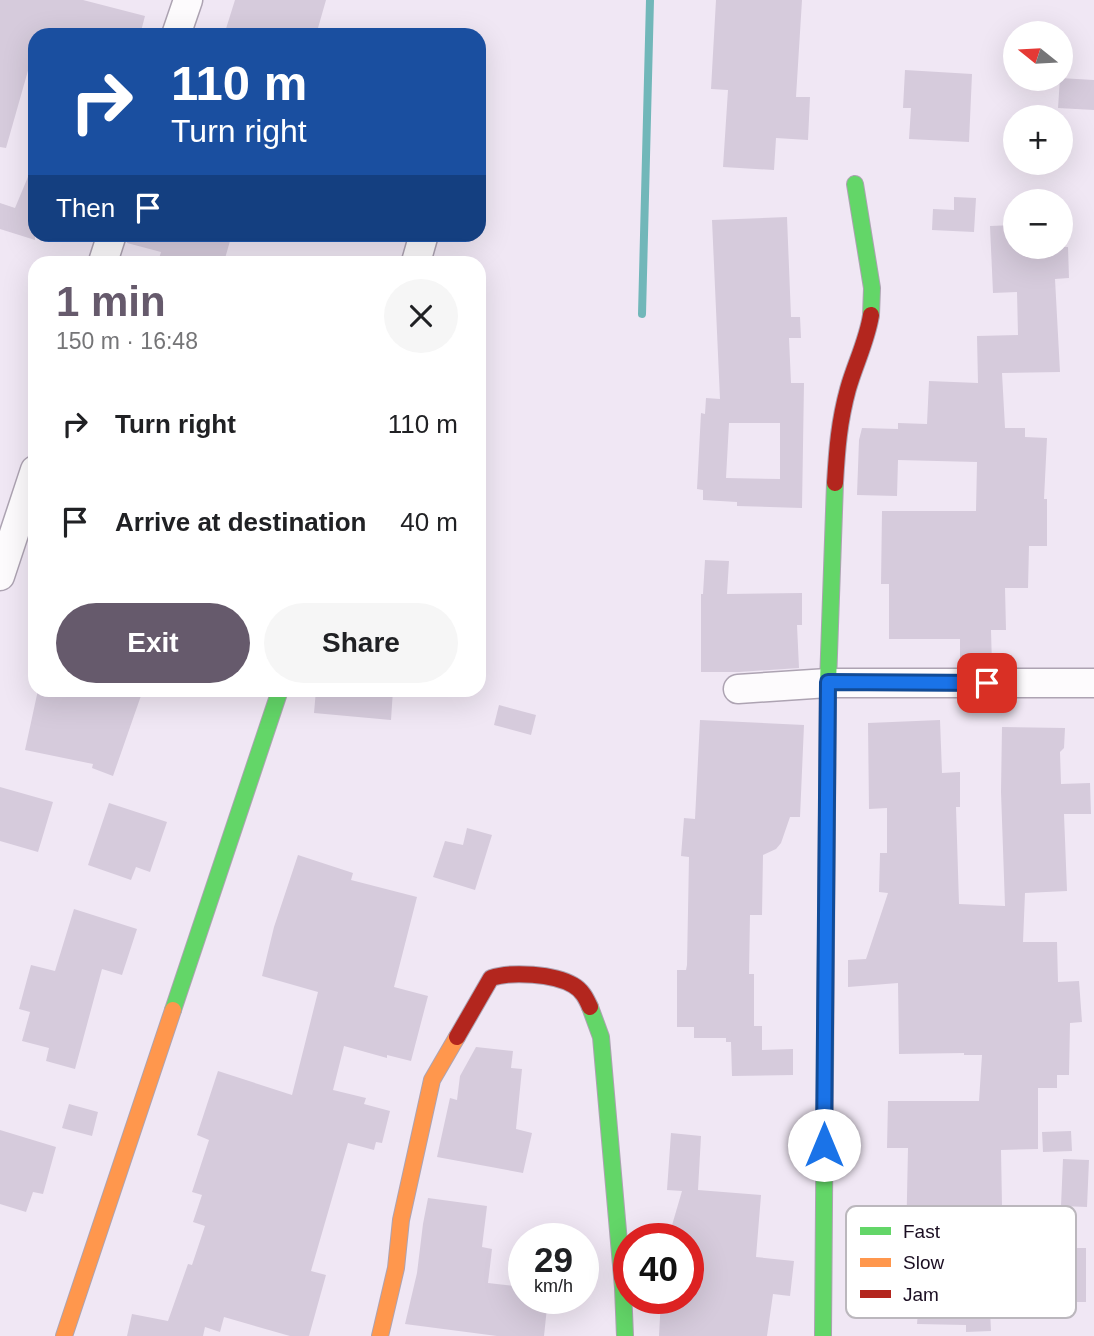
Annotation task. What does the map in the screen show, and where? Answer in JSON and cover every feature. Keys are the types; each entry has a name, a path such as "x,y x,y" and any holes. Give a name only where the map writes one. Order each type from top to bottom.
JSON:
{"street":[{"path":"178,28 188,0"},
{"path":"823,1336 828,682 837,437 849,387 869,330 872,310 872,288 855,184"},
{"path":"0,576 28,491"},
{"path":"738,690 828,682 1094,683"},
{"path":"64,1336 278,697"},
{"path":"380,1336 396,1268 401,1220 432,1080 491,978 516,973 566,979 580,989 590,1005 601,1037 625,1336"}],"building":[{"path":"0,0 83,0 145,16 142,28 28,28 28,71 6,148 0,147"},
{"path":"235,0 326,0 318,28 226,28"},
{"path":"716,0 802,0 796,97 810,97 808,140 776,138 774,170 723,167 728,90 711,89"},
{"path":"905,70 972,74 969,142 909,139 911,108 903,108"},
{"path":"1073,79 1094,80 1094,110 1058,105 1059,91 1073,91"},
{"path":"28,177 28,238 0,229 0,203 15,208"},
{"path":"954,197 976,198 974,232 932,230 933,209 954,210"},
{"path":"787,217 791,317 800,317 801,338 789,338 791,383 804,383 802,508 737,506 737,502 703,500 703,490 697,489 701,413 705,414 706,398 720,399 712,220","holes":["729,423 780,423 780,479 726,478"]},
{"path":"1003,225 1003,259 1068,259 1069,278 1055,279 1060,372 1002,373 1005,428 1025,428 1025,437 1047,438 1044,499 1047,499 1047,546 1029,546 1028,588 1005,588 1006,630 991,630 992,666 960,666 960,639 889,639 889,584 881,584 882,511 976,511 977,462 898,460 897,496 857,495 859,440 862,428 898,429 898,423 927,424 929,381 978,383 977,336 1018,335 1017,292 993,293 990,226"},
{"path":"230,242 226,256 160,256 161,252 127,243"},
{"path":"705,560 729,561 727,594 802,593 802,625 797,625 799,668 701,672 701,594"},
{"path":"36,697 141,697 113,776 92,768 93,764 25,750"},
{"path":"315,697 393,697 391,720 314,713"},
{"path":"499,705 536,715 531,735 494,725"},
{"path":"700,720 804,725 800,817 790,817 781,843 776,849 763,855 762,915 750,915 749,974 754,974 754,1026 762,1026 762,1050 793,1049 793,1075 732,1076 731,1042 726,1042 726,1038 694,1038 694,1027 677,1027 677,970 686,970 687,965 689,857 681,856 684,818 695,819"},
{"path":"940,720 942,773 960,772 960,807 956,807 959,904 1005,906 1002,727 1065,728 1064,748 1060,752 1061,784 1090,783 1091,814 1064,814 1067,891 1025,893 1023,942 1057,942 1058,982 1079,981 1082,1022 1070,1023 1069,1075 1057,1075 1057,1088 1038,1088 1038,1149 1001,1150 1002,1206 907,1206 908,1148 887,1148 888,1101 979,1101 982,1055 899,1054 898,983 848,987 848,960 866,959 888,893 879,892 880,853 887,853 887,808 869,809 868,723"},
{"path":"0,787 53,802 38,852 0,841"},
{"path":"109,803 167,822 150,872 136,867 131,880 88,865"},
{"path":"467,828 492,835 475,890 433,877 445,841 463,845"},
{"path":"298,855 353,873 351,880 417,897 394,987 428,996 411,1061 387,1055 387,1058 344,1046 333,1090 366,1098 364,1104 390,1111 382,1143 376,1142 374,1150 348,1143 311,1271 326,1275 309,1336 290,1336 224,1317 220,1332 205,1327 203,1336 127,1336 132,1314 168,1321 188,1264 192,1265 205,1226 193,1222 202,1195 192,1192 209,1140 197,1135 218,1071 292,1095 318,992 262,976 274,927"},
{"path":"74,909 137,929 122,975 102,969 75,1069 46,1061 49,1048 22,1041 30,1012 19,1009 31,965 55,971"},
{"path":"476,1047 513,1051 511,1068 522,1069 516,1129 532,1133 523,1173 437,1157 450,1098 457,1100 460,1076"},
{"path":"69,1104 98,1112 92,1136 62,1128"},
{"path":"0,1130 56,1147 43,1194 33,1192 26,1212 0,1204"},
{"path":"1071,1131 1072,1151 1043,1152 1042,1132"},
{"path":"671,1133 701,1136 698,1190 761,1195 756,1257 794,1261 790,1296 773,1294 767,1336 659,1336 660,1314 704,1314 704,1223 673,1223 682,1191 667,1190"},
{"path":"1063,1159 1089,1160 1087,1207 1061,1206"},
{"path":"428,1198 487,1206 482,1247 492,1249 488,1283 508,1285 508,1314 546,1314 544,1336 497,1336 405,1324 417,1273"},
{"path":"1076,1248 1086,1248 1086,1302 1076,1302"},
{"path":"917,1318 990,1318 991,1331 966,1332 966,1325 917,1324"}],"waterway":[{"path":"642,314 650,0"}],"traffic: fast":[{"path":"855,184 872,288 871,315"},
{"path":"823,1336 828,683 835,483"},
{"path":"173,1010 278,697"},
{"path":"590,1007 601,1037 625,1336"}],"traffic: slow":[{"path":"64,1336 173,1010"},
{"path":"380,1336 396,1268 401,1220 432,1080 457,1037"}],"traffic: jam":[{"path":"835,483 845,401 871,315"},
{"path":"457,1037 491,978 510,975 555,978 579,989 590,1007"}],"route":[{"path":"824,1145 828,682 987,683"}]}
